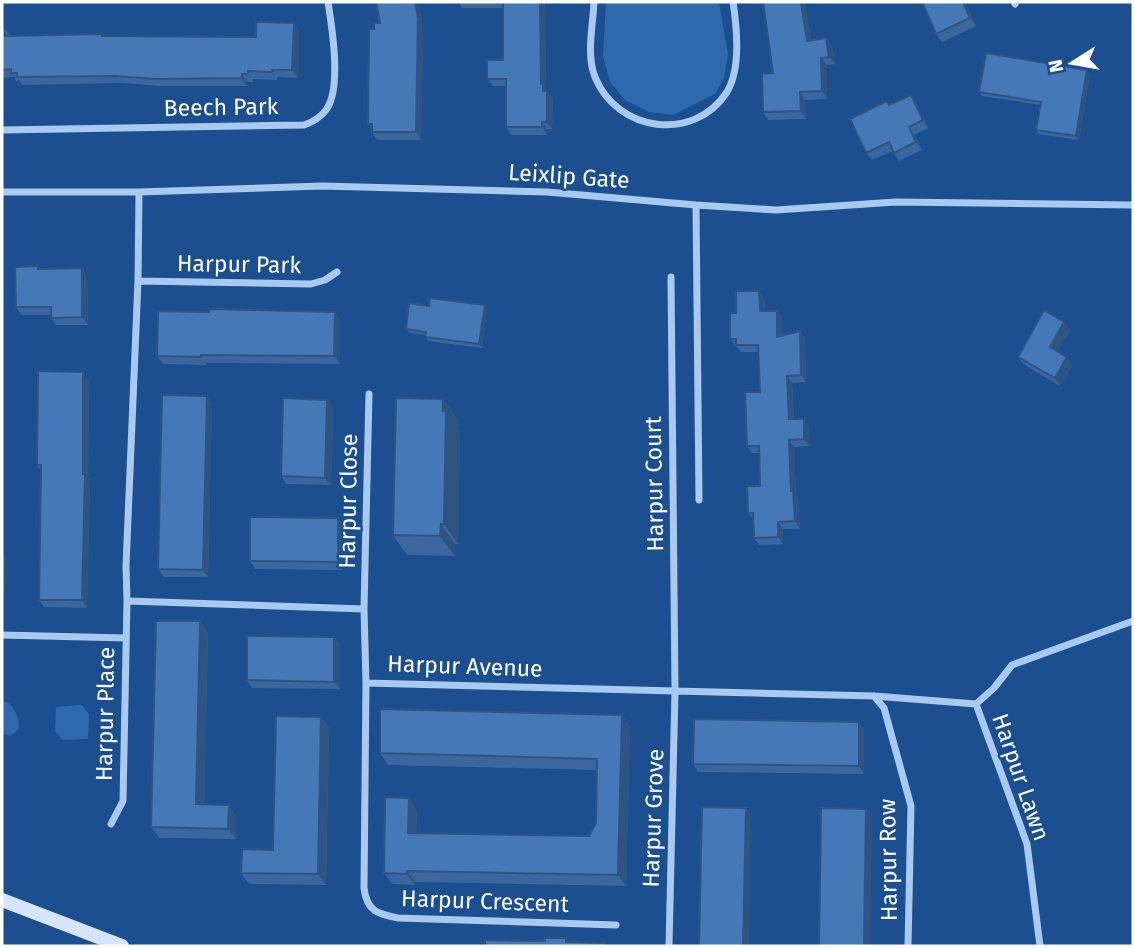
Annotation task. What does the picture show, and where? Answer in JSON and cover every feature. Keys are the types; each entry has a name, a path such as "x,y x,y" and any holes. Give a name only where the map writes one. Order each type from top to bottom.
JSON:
{"main road":[{"path":"2,900 122,946"}],"street":[{"name":"Beech Park","path":"2,130 304,125 316,120 327,109 333,93 333,31 328,2"},
{"path":"594,2 592,65 601,88 621,110 634,118 648,123 674,126 702,115 727,92 734,74 737,51 733,2"},
{"name":"Leixlip Gate","path":"2,192 139,192 322,186 547,192 776,210 897,202 1133,205"},
{"path":"139,192 127,601 364,609"},
{"path":"696,205 699,500"},
{"name":"Harpur Park","path":"138,281 311,284 325,280 337,272"},
{"name":"Harpur Court","path":"671,277 675,691"},
{"name":"Harpur Close","path":"364,609 369,394"},
{"name":"Harpur Place","path":"111,824 123,801 127,601"},
{"name":"Harpur Avenue","path":"364,609 366,683 874,696 976,704"},
{"path":"976,704 994,688 1012,665 1133,621"},
{"path":"2,635 126,638"},
{"name":"Harpur Crescent","path":"366,683 364,888 371,907 380,914 398,918 615,925"},
{"name":"Harpur Grove","path":"669,946 675,691"},
{"name":"Harpur Row","path":"874,696 884,708 911,806 908,946"},
{"name":"Harpur Lawn","path":"976,704 1027,844 1040,946"}],"shaded area":[{"path":"606,2 719,2 728,54 724,78 715,94 673,115 649,112 625,100 610,82 603,56"},
{"path":"3,702 13,707 18,720 19,728 9,736 2,733"},
{"path":"81,705 89,714 88,739 62,740 55,731 56,707"}],"building":[{"path":"376,2 415,2 418,18 416,132 372,132 372,124 368,124 369,29 374,29 374,23 380,23"},
{"path":"503,2 540,2 541,84 543,91 547,91 547,122 542,122 542,127 506,127 506,79 487,79 487,60 503,60"},
{"path":"763,2 801,2 807,41 826,38 829,57 821,58 822,91 800,92 801,111 763,112 762,74 773,73"},
{"path":"922,2 963,2 970,18 936,34"},
{"path":"256,22 294,23 292,70 248,71 248,74 242,74 242,78 155,79 116,76 17,77 17,73 11,73 11,69 2,70 2,28 5,36 102,34 256,37"},
{"path":"986,53 1087,70 1076,136 1036,130 1041,102 979,92"},
{"path":"911,95 923,120 909,127 916,142 894,153 889,142 866,153 850,119 887,101 889,105"},
{"path":"38,266 38,269 82,268 82,317 51,318 51,307 16,307 15,267"},
{"path":"736,291 759,291 760,311 777,311 777,337 800,331 801,375 787,376 789,419 804,419 804,439 789,440 795,521 778,522 778,537 754,538 753,513 748,513 747,486 760,486 759,446 747,446 745,392 760,392 758,345 736,345 736,339 730,339 730,313 736,313"},
{"path":"430,298 485,305 479,344 425,337 426,332 406,329 409,303 429,306"},
{"path":"209,309 335,312 334,356 157,356 158,311 209,312"},
{"path":"1044,310 1064,322 1050,347 1067,357 1055,378 1018,357"},
{"path":"38,371 83,372 85,474 82,600 39,600 41,465 37,465"},
{"path":"162,395 207,396 203,570 158,569"},
{"path":"283,398 327,400 325,478 281,476"},
{"path":"396,398 443,399 443,411 446,411 444,524 441,524 440,536 393,535"},
{"path":"250,517 338,518 338,562 250,561"},
{"path":"156,621 200,621 196,804 229,805 228,829 151,827"},
{"path":"247,636 334,637 334,682 247,680"},
{"path":"380,709 622,715 618,875 407,871 407,874 384,873 385,797 409,798 408,833 589,836 596,823 597,759 380,753"},
{"path":"276,716 321,717 318,874 241,873 242,849 273,850"},
{"path":"694,719 859,722 859,766 693,764"},
{"path":"702,807 746,808 743,946 699,946"},
{"path":"821,808 866,809 864,946 819,946"},
{"path":"545,938 566,938 566,942 606,943 605,946 485,946 485,940 545,941"}]}
